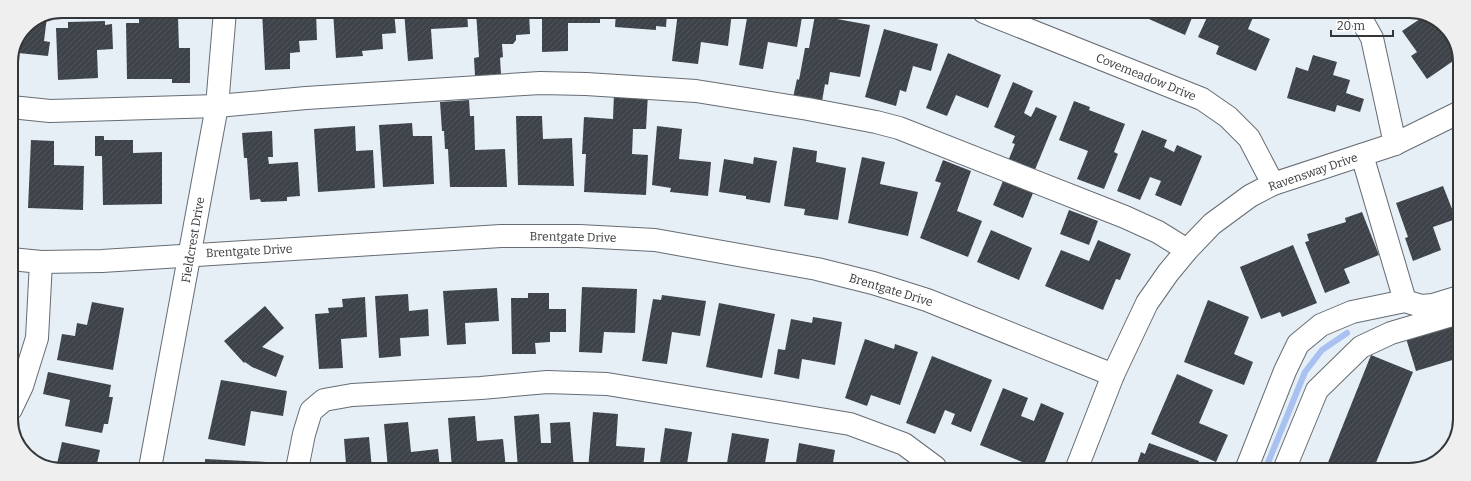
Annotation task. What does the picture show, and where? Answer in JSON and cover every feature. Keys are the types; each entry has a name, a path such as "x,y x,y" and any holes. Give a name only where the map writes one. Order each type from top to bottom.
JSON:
{"street":[{"name":"Fieldcrest Drive","path":"151,463 217,106 224,18"},
{"name":"Covemeadow Drive","path":"999,18 1202,99 1228,116 1249,138 1273,184"},
{"path":"1361,18 1372,38 1395,144"},
{"path":"18,108 50,111 217,106 306,98 540,83 586,84 696,91 838,115 899,128 1125,217 1158,232 1187,250"},
{"name":"Ravensway Drive","path":"1079,463 1113,375 1147,303 1168,272 1212,224 1250,196 1273,184 1395,144 1453,115"},
{"path":"1362,156 1405,301"},
{"name":"Brentgate Drive","path":"18,260 41,262 102,262 190,255 501,236 579,236 655,240 817,269 873,283 927,300 1113,375"},
{"path":"18,394 37,338 41,262"},
{"path":"1249,463 1285,371 1298,344 1321,325 1352,312 1405,301 1421,306 1434,305 1453,299"},
{"path":"1287,463 1318,390 1361,347 1391,333 1453,315"},
{"path":"298,463 304,434 311,411 324,400 352,396 481,388 547,382 607,384 850,424 904,444 930,463"}],"building":[{"path":"139,18 178,18 179,48 190,48 190,83 172,83 172,79 127,79 126,23 139,23"},
{"path":"262,18 316,18 317,40 299,41 300,52 290,53 290,69 265,70"},
{"path":"333,18 395,18 396,33 382,34 383,49 362,51 363,56 336,58"},
{"path":"405,18 467,18 468,27 431,29 433,59 408,61"},
{"path":"476,18 529,18 530,34 516,35 516,40 513,44 502,44 503,57 500,58 501,74 475,76 474,58 479,57"},
{"path":"542,18 600,18 600,23 568,23 568,51 542,52"},
{"path":"616,18 667,18 666,27 656,26 656,30 615,27"},
{"path":"677,18 731,18 728,46 701,42 698,64 672,61"},
{"path":"747,18 802,18 797,47 768,42 763,69 739,65"},
{"path":"814,18 832,18 870,25 860,77 830,72 828,85 825,84 821,107 792,102 797,79 799,80 805,48 809,48"},
{"path":"1147,18 1192,18 1185,35"},
{"path":"1207,18 1253,18 1248,29 1270,39 1256,71 1216,54 1219,46 1198,37"},
{"path":"1419,20 1426,21 1433,25 1442,33 1450,45 1453,61 1427,79 1411,56 1417,52 1402,31"},
{"path":"47,21 44,41 50,42 48,56 19,53 21,45 25,38 38,25"},
{"path":"105,21 105,25 112,24 113,49 97,50 98,78 58,80 56,28 68,28 68,22"},
{"path":"884,29 938,44 931,71 913,66 906,92 900,90 896,106 865,97"},
{"path":"948,53 1001,75 988,108 956,95 947,116 926,108"},
{"path":"1313,55 1337,62 1333,75 1350,80 1346,93 1364,99 1360,112 1337,105 1335,112 1287,98 1296,67 1308,71"},
{"path":"1013,82 1033,91 1024,113 1031,117 1036,107 1057,116 1032,177 1006,166 1015,144 1012,143 1015,136 994,127"},
{"path":"614,93 648,94 646,129 633,129 632,154 648,155 646,195 584,192 586,154 582,154 584,117 613,119"},
{"path":"469,100 470,116 474,116 475,150 505,149 507,187 450,187 448,149 445,149 440,102"},
{"path":"1074,101 1090,107 1089,110 1125,124 1114,152 1118,154 1104,189 1077,179 1088,151 1059,140"},
{"path":"516,116 542,116 543,139 572,138 574,186 518,185"},
{"path":"412,123 413,136 432,136 434,184 383,187 379,125"},
{"path":"355,126 356,151 373,150 375,188 318,192 314,129"},
{"path":"657,126 682,129 679,159 711,162 708,196 670,192 671,188 652,185"},
{"path":"1142,130 1167,140 1164,147 1174,152 1177,145 1202,156 1181,206 1155,195 1161,181 1150,177 1140,200 1117,191"},
{"path":"272,131 273,157 268,157 269,164 298,162 300,196 287,197 287,201 261,202 260,199 250,200 247,158 244,158 242,133"},
{"path":"95,136 104,136 104,140 133,140 133,153 162,152 162,204 103,205 102,156 95,156"},
{"path":"31,140 54,141 54,165 84,166 83,210 28,208"},
{"path":"793,147 817,151 816,162 846,168 838,220 804,215 805,209 784,206"},
{"path":"754,157 777,161 770,203 746,199 746,196 719,192 724,159 753,164"},
{"path":"862,157 885,162 880,184 918,192 908,236 848,223"},
{"path":"943,160 971,171 957,211 982,221 968,257 920,238 941,183 935,181"},
{"path":"1003,181 1033,193 1023,218 993,205"},
{"path":"1443,186 1453,211 1453,220 1433,227 1441,250 1413,261 1405,238 1408,237 1396,203"},
{"path":"1069,210 1098,221 1089,245 1060,234"},
{"path":"1362,212 1379,255 1344,269 1350,283 1325,293 1305,242 1309,241 1307,234 1346,222 1345,218"},
{"path":"991,230 1032,248 1019,280 977,262"},
{"path":"1098,240 1131,254 1120,280 1116,279 1103,310 1045,286 1061,250 1089,261"},
{"path":"1293,245 1317,303 1282,317 1280,312 1261,319 1240,267"},
{"path":"582,287 637,289 635,333 604,332 602,353 579,352"},
{"path":"497,288 499,321 465,323 466,344 447,345 443,291"},
{"path":"528,293 549,293 549,309 566,309 566,332 550,332 550,342 535,343 536,354 512,354 511,298 528,298"},
{"path":"408,294 409,311 428,309 429,336 400,338 401,356 379,358 375,296"},
{"path":"662,295 706,301 700,336 672,332 667,364 642,361 653,299 661,300"},
{"path":"365,297 367,337 341,339 343,368 319,369 315,314 329,313 328,308 343,307 342,299"},
{"path":"1208,300 1249,317 1234,354 1253,362 1244,385 1184,362"},
{"path":"92,302 124,308 113,370 57,360 62,334 75,336 77,323 87,325"},
{"path":"719,303 775,314 762,378 706,367"},
{"path":"265,306 284,328 262,347 284,356 276,377 252,367 245,362 244,363 224,341"},
{"path":"813,317 842,322 835,365 802,359 799,379 774,374 778,349 785,350 791,319 812,323"},
{"path":"1453,320 1453,360 1416,371 1405,335"},
{"path":"865,339 894,349 895,344 918,352 900,405 871,395 867,406 845,398"},
{"path":"1371,355 1413,372 1376,463 1328,463"},
{"path":"932,356 992,380 971,432 951,424 955,414 945,410 935,434 906,423"},
{"path":"48,372 111,385 109,397 113,397 108,424 104,424 102,433 65,426 70,400 43,394"},
{"path":"1177,374 1213,390 1199,423 1228,435 1216,462 1151,434"},
{"path":"221,380 287,391 283,416 251,411 245,446 208,439"},
{"path":"1003,388 1028,398 1021,416 1034,421 1041,403 1064,413 1045,463 1025,463 980,445"},
{"path":"593,412 618,414 616,446 645,448 644,463 589,463"},
{"path":"539,414 541,443 551,443 550,423 570,422 573,463 518,463 514,416"},
{"path":"475,416 477,441 503,439 505,463 452,463 448,418"},
{"path":"408,422 411,452 438,449 439,463 387,463 384,424"},
{"path":"665,428 692,432 687,463 660,463"},
{"path":"732,433 769,439 765,463 727,463"},
{"path":"369,437 371,463 346,463 344,439"},
{"path":"62,442 100,450 97,463 57,463"},
{"path":"799,443 835,450 833,463 796,463"},
{"path":"1149,443 1199,461 1198,463 1137,463 1141,452 1145,454"},
{"path":"205,459 267,462 267,463 205,463"}],"waterway":[{"path":"1268,463 1305,372 1322,350 1347,333"}]}
